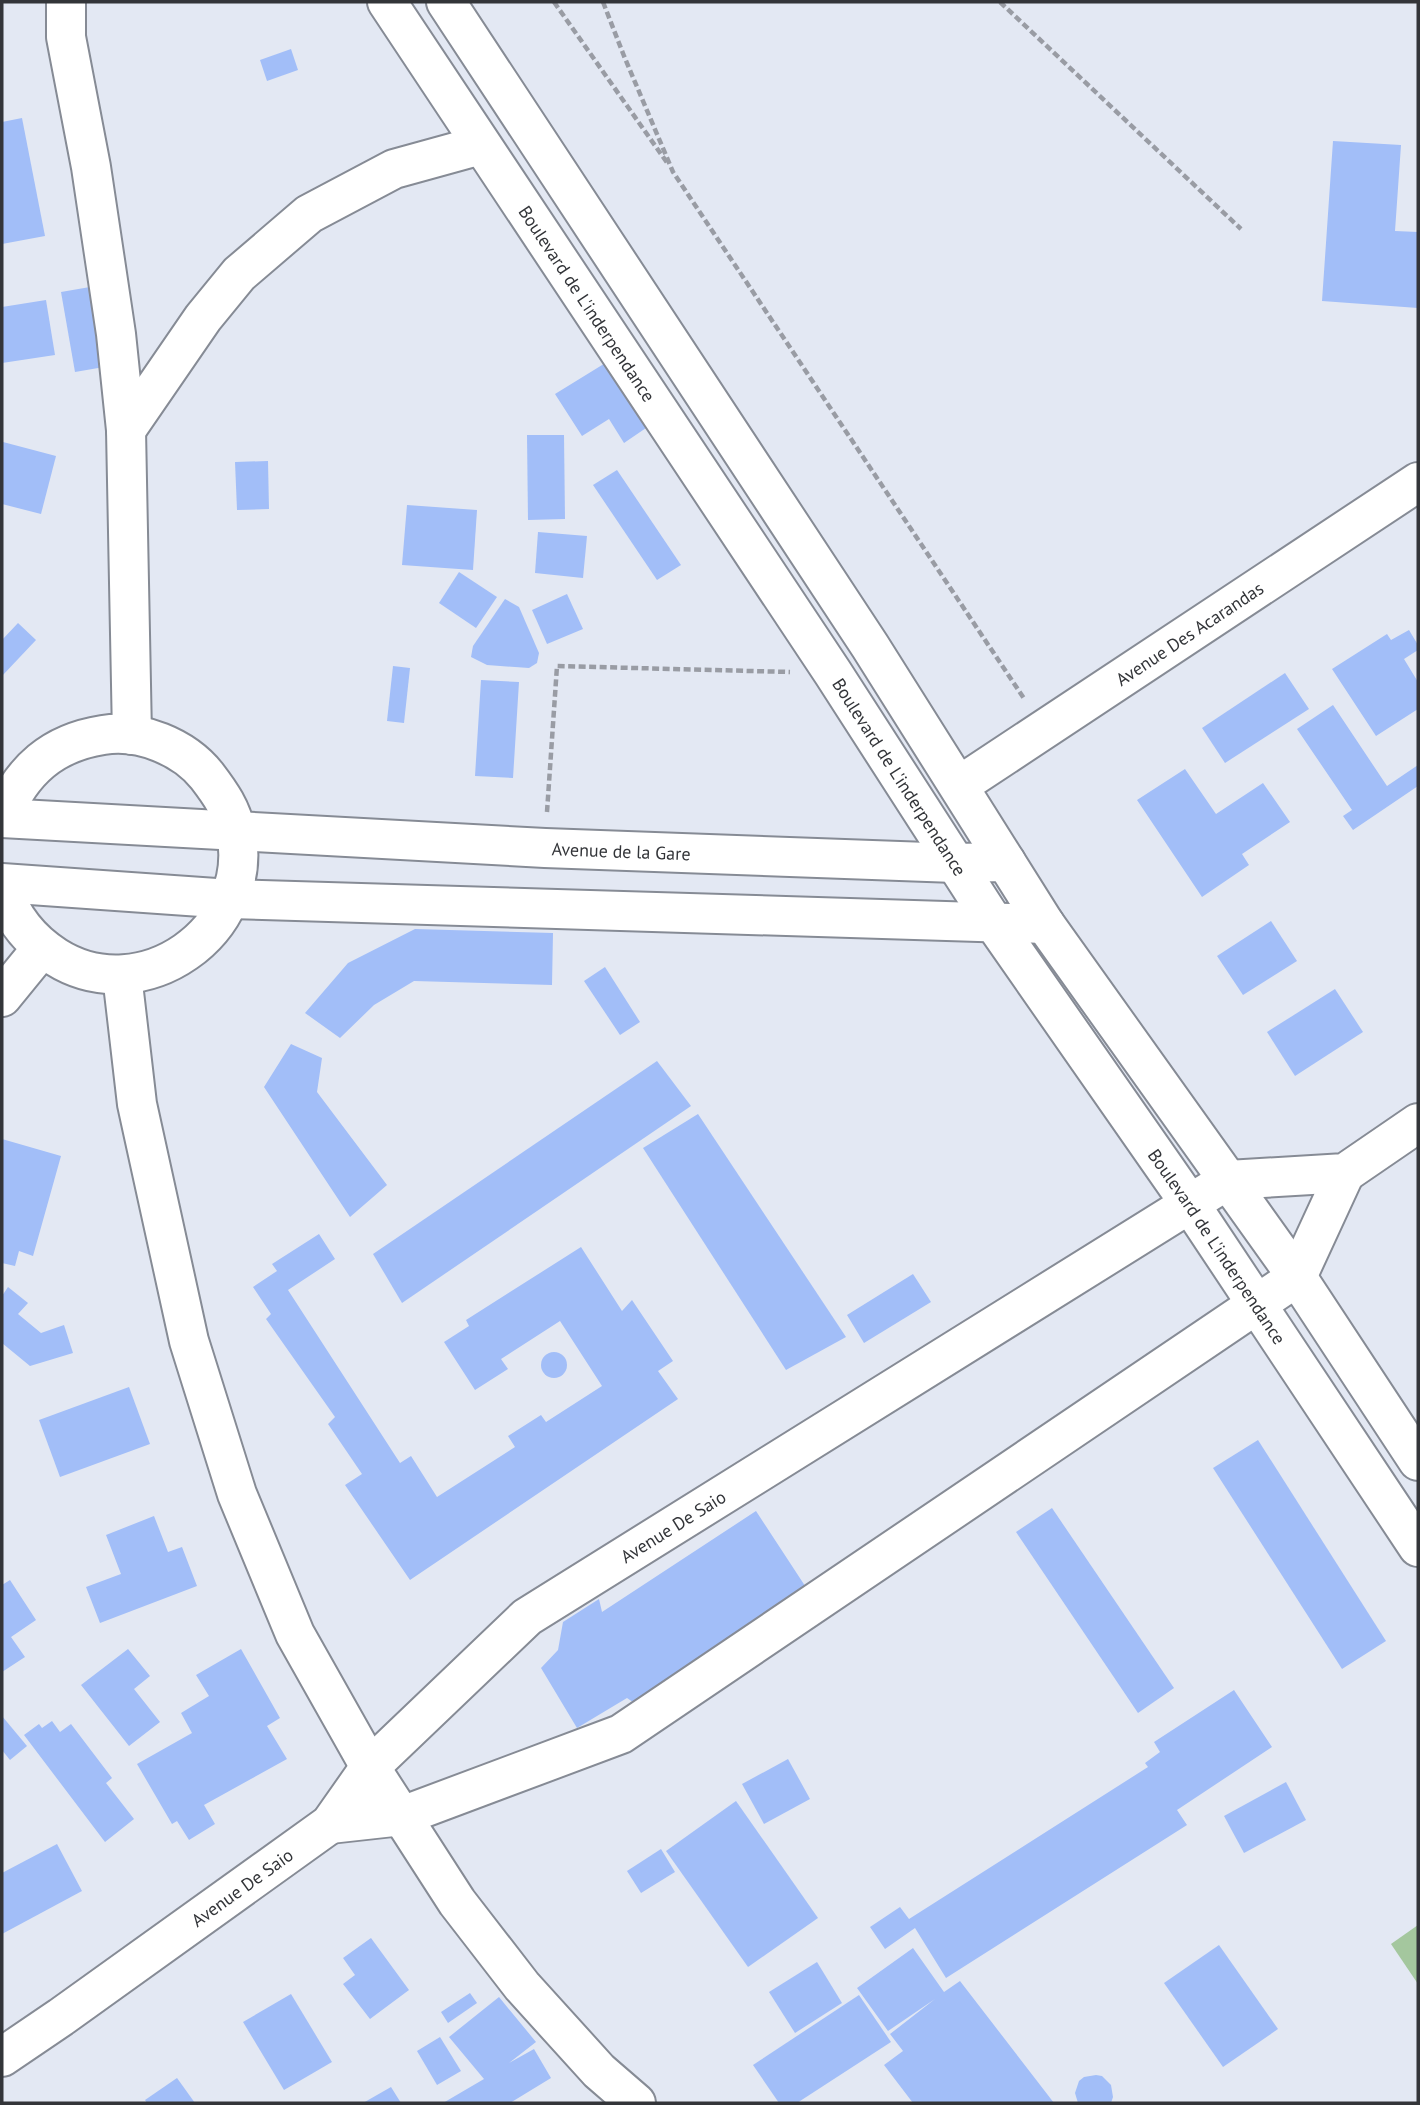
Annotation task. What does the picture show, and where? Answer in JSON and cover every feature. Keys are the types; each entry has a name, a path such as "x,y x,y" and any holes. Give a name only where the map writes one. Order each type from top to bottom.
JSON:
{"main road":[{"path":"66,2 66,37 91,167 116,334 127,430 132,734"},
{"name":"Boulevard de L'inderpendance","path":"387,2 833,673 993,923 1190,1204 1418,1547"},
{"path":"446,2 960,785 1045,924 1297,1277 1418,1461"},
{"path":"127,430 203,318 239,274 309,214 394,169 481,145"},
{"name":"Avenue Des Acarandas","path":"960,785 1418,482"},
{"path":"2,817 24,776 52,753 84,738 132,734 169,745 200,766 223,796 236,832 238,866 230,899 213,929 188,952 156,968 122,975 94,972 66,963 42,948 23,929 8,907 2,888"},
{"name":"Avenue de la Gare","path":"2,817 545,848 1006,863"},
{"path":"2,883 230,899 1045,924"},
{"path":"2,997 42,948"},
{"path":"122,975 137,1104 189,1341 237,1494 295,1634 370,1767 457,1902 522,1986 599,2071 636,2103"},
{"path":"330,1824 402,1816 621,1734 1297,1277 1345,1173 1418,1123"},
{"name":"Avenue De Saio","path":"2,2057 330,1824 370,1767 527,1617 1228,1180 1345,1173"}],"path":[{"path":"554,2 673,172 1045,729"},
{"path":"603,2 673,172"},
{"path":"1000,2 1241,229"},
{"path":"545,848 557,666 833,673"}],"green space":[{"path":"1418,1925 1418,1984 1391,1944"}],"building":[{"path":"291,49 298,70 267,81 260,60"},
{"path":"22,118 45,236 2,244 2,122"},
{"path":"1333,141 1401,145 1395,231 1418,232 1418,308 1322,301"},
{"path":"90,287 104,367 75,372 61,292"},
{"path":"46,300 55,355 2,363 2,307"},
{"path":"607,362 646,428 624,443 609,419 582,436 555,394"},
{"path":"527,435 564,435 565,519 528,520"},
{"path":"3,442 56,456 41,514 2,504"},
{"path":"268,461 269,509 237,510 235,462"},
{"path":"617,470 681,565 657,580 593,485"},
{"path":"407,505 477,510 473,570 402,565"},
{"path":"538,532 587,536 583,578 535,573"},
{"path":"459,572 497,597 476,628 439,603"},
{"path":"567,594 583,629 547,644 532,610"},
{"path":"505,599 519,607 539,653 537,663 529,668 487,665 471,657 473,646"},
{"path":"18,623 36,640 2,676 2,640"},
{"path":"1409,630 1418,650 1404,659 1418,682 1418,709 1376,736 1332,669 1387,634 1391,640"},
{"path":"393,666 410,668 404,723 387,721"},
{"path":"1285,673 1309,709 1225,763 1202,728"},
{"path":"481,680 519,682 513,778 475,776"},
{"path":"1333,705 1387,786 1418,765 1418,786 1353,830 1343,816 1352,810 1297,729"},
{"path":"1185,769 1216,814 1263,783 1290,822 1242,854 1249,865 1202,897 1137,800"},
{"path":"1271,921 1297,961 1243,995 1217,956"},
{"path":"415,929 553,933 552,985 414,981 374,1005 340,1038 305,1013 348,963"},
{"path":"605,967 640,1022 620,1035 584,981"},
{"path":"1335,989 1363,1032 1295,1076 1267,1032"},
{"path":"291,1044 322,1058 317,1092 387,1185 350,1217 264,1087"},
{"path":"657,1061 691,1106 402,1303 373,1254"},
{"path":"698,1114 846,1337 786,1370 643,1148"},
{"path":"2,1139 61,1156 33,1256 19,1251 15,1266 2,1263"},
{"path":"319,1234 335,1259 288,1290 400,1463 411,1456 437,1497 515,1447 508,1436 541,1415 546,1422 602,1386 560,1321 501,1359 508,1369 475,1390 444,1342 469,1326 466,1320 581,1247 622,1311 632,1300 673,1361 658,1371 678,1399 410,1580 345,1485 362,1474 328,1424 335,1417 266,1319 271,1314 253,1287 277,1271 272,1264"},
{"path":"913,1274 931,1302 864,1343 847,1315"},
{"path":"8,1287 28,1303 18,1314 41,1333 64,1325 73,1353 30,1366 2,1343 2,1296"},
{"path":"554,1352 563,1356 567,1365 563,1374 554,1378 545,1374 541,1365 545,1356"},
{"path":"129,1387 150,1444 60,1477 39,1420"},
{"path":"1258,1440 1386,1641 1342,1669 1213,1468"},
{"path":"1052,1508 1174,1688 1138,1713 1016,1532"},
{"path":"756,1511 811,1595 640,1707 627,1698 577,1728 541,1668 558,1650 563,1622 599,1599 602,1612"},
{"path":"154,1516 168,1552 182,1547 197,1586 100,1623 86,1587 121,1574 106,1535"},
{"path":"10,1580 36,1620 11,1637 25,1657 2,1672 2,1585"},
{"path":"128,1649 150,1676 134,1689 160,1722 129,1746 81,1685"},
{"path":"241,1649 280,1718 267,1726 287,1759 204,1805 215,1824 189,1840 177,1821 172,1824 137,1764 192,1733 181,1713 209,1696 196,1675"},
{"path":"1234,1690 1272,1747 1177,1810 1187,1825 946,1978 915,1928 885,1949 870,1927 900,1907 909,1919 1148,1767 1145,1763 1160,1752 1154,1742"},
{"path":"2,1716 27,1746 10,1760 2,1750"},
{"path":"52,1721 60,1732 71,1724 112,1778 106,1783 134,1819 105,1842 24,1735 39,1724 42,1728"},
{"path":"788,1759 810,1799 764,1824 742,1784"},
{"path":"1286,1782 1306,1820 1244,1853 1224,1816"},
{"path":"736,1801 818,1918 748,1967 666,1851"},
{"path":"57,1844 82,1891 2,1934 2,1873"},
{"path":"661,1849 675,1872 641,1893 627,1871"},
{"path":"371,1938 409,1990 370,2019 343,1984 355,1975 343,1958"},
{"path":"1219,1945 1278,2029 1223,2067 1164,1983"},
{"path":"913,1948 944,1992 960,1981 1054,2103 913,2103 884,2065 903,2051 890,2034 935,1999 888,2031 857,1988"},
{"path":"817,1962 842,2003 795,2033 769,1992"},
{"path":"470,1993 477,2003 448,2023 441,2012"},
{"path":"291,1994 332,2062 284,2090 243,2022"},
{"path":"859,1995 891,2042 797,2103 779,2103 753,2065"},
{"path":"499,1997 536,2042 509,2063 534,2049 551,2078 510,2103 443,2103 484,2079 449,2037"},
{"path":"440,2037 461,2071 437,2085 417,2051"},
{"path":"1102,2076 1111,2085 1111,2103 1078,2103 1075,2093 1079,2081 1084,2077"},
{"path":"177,2078 195,2103 147,2103 145,2100"},
{"path":"391,2087 401,2103 363,2103"}]}
